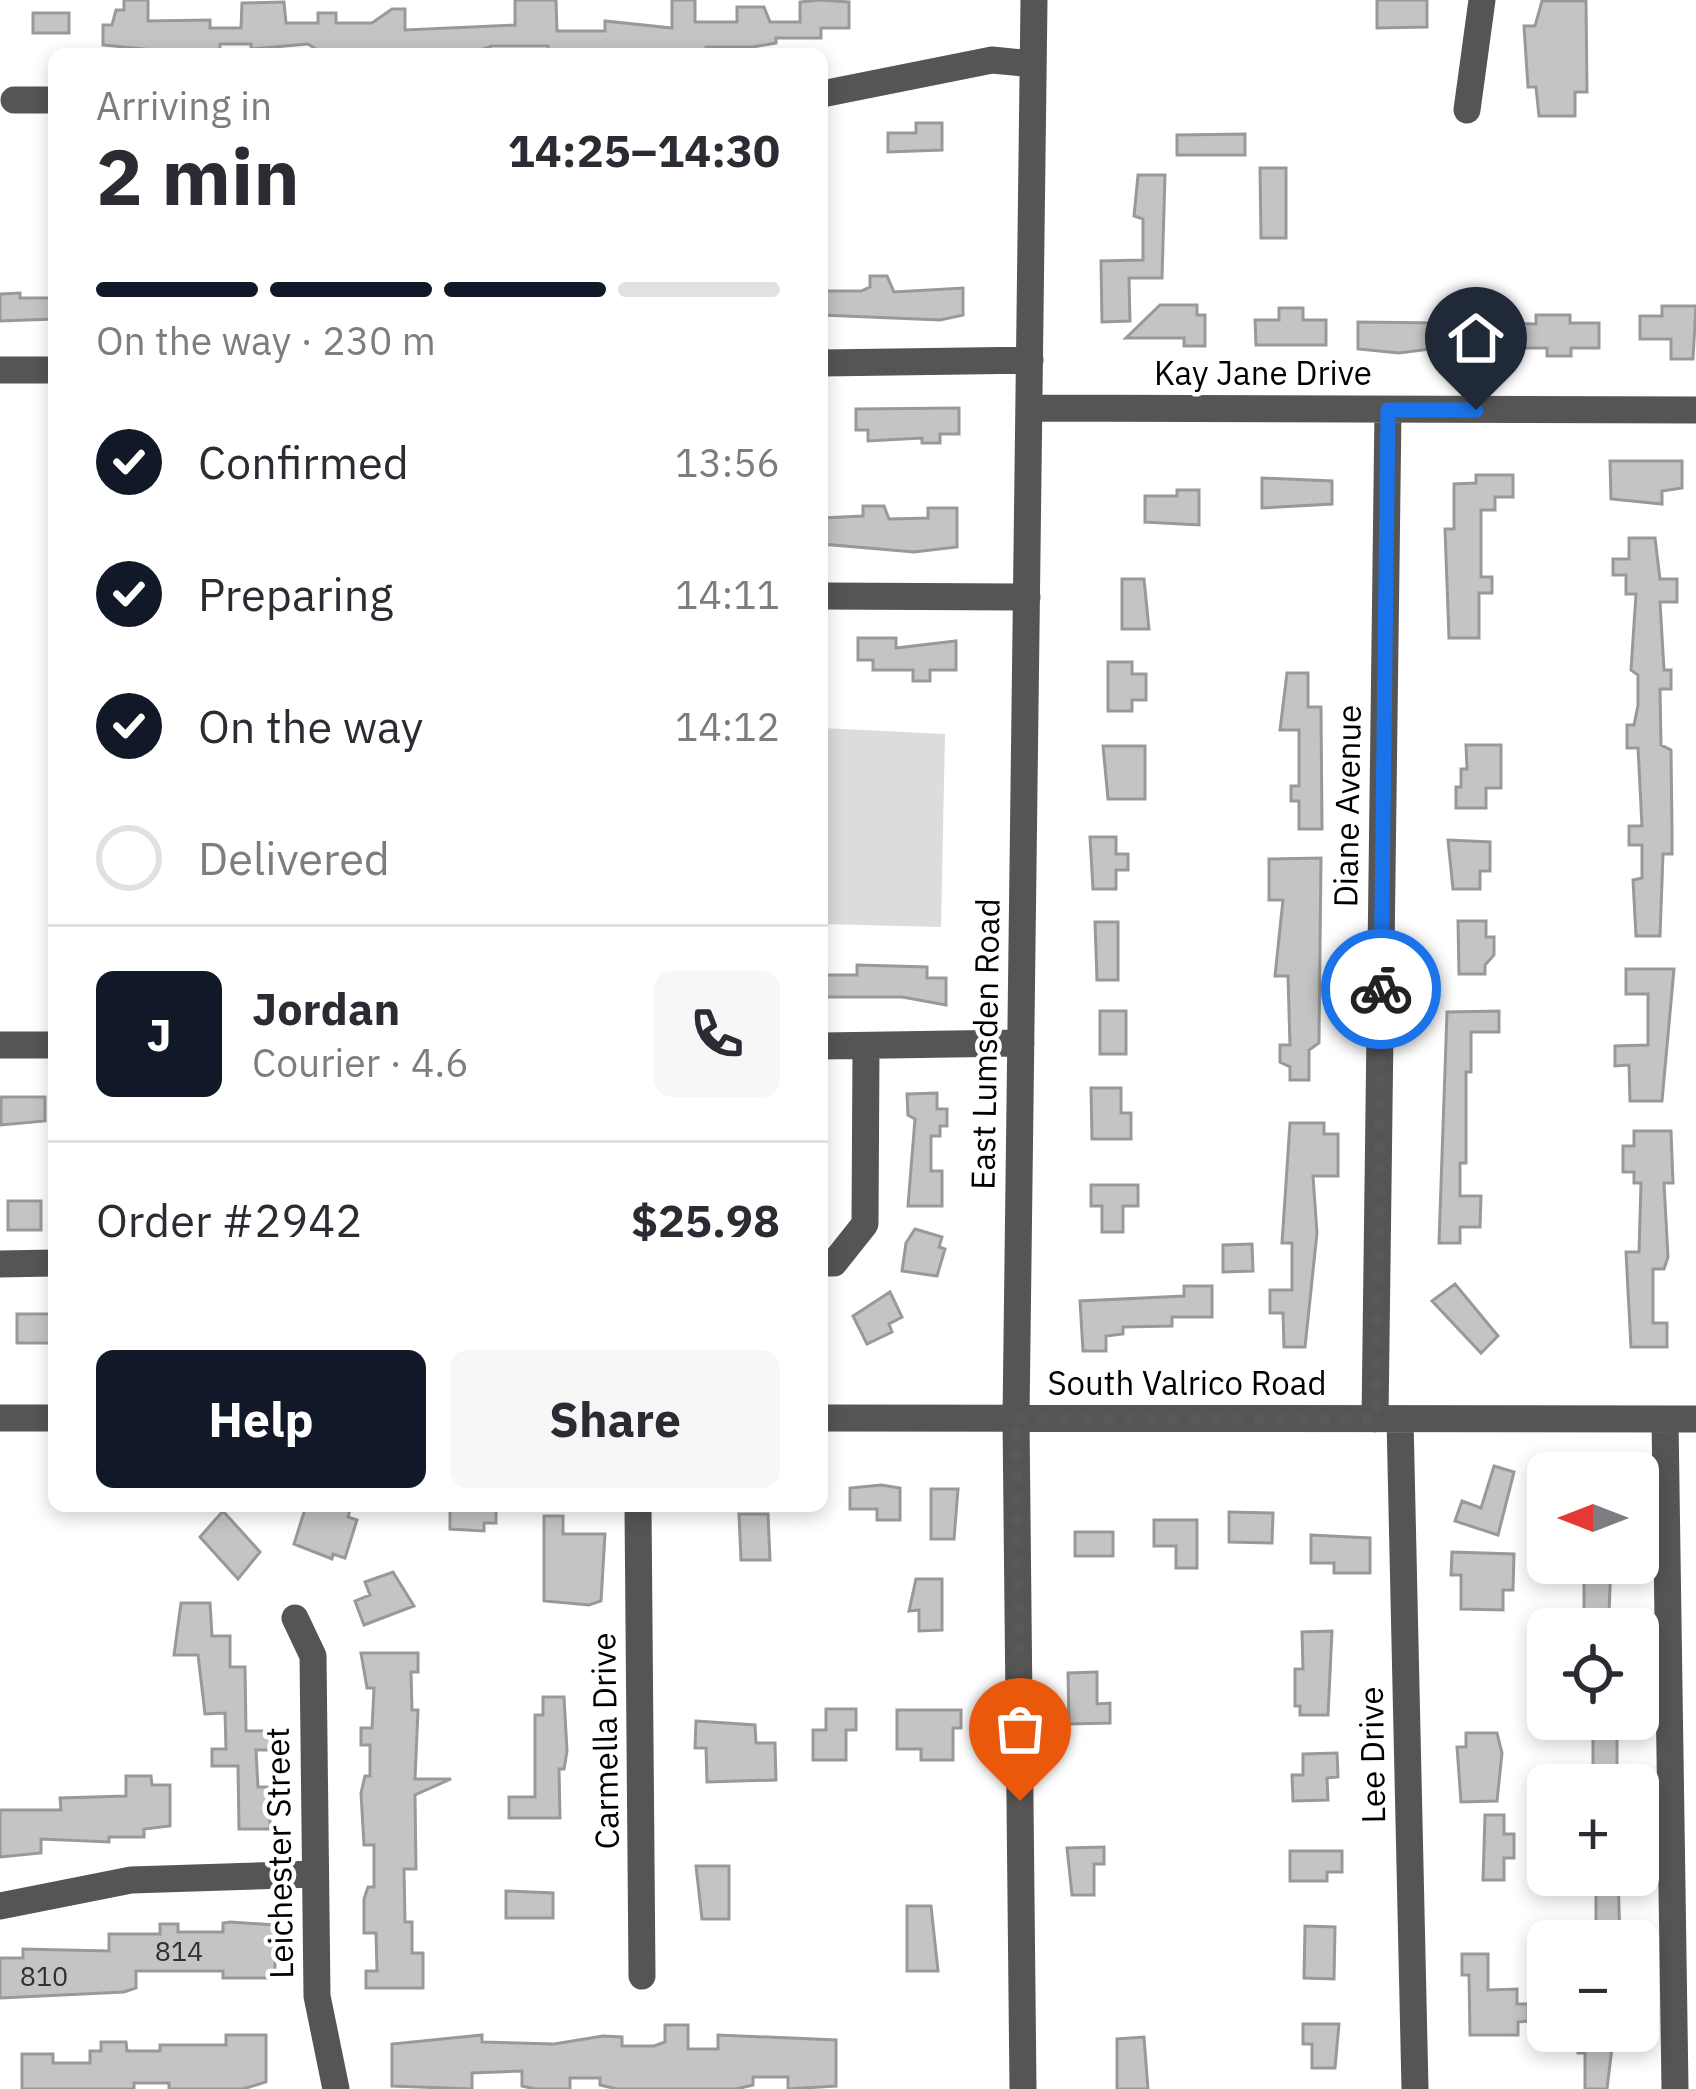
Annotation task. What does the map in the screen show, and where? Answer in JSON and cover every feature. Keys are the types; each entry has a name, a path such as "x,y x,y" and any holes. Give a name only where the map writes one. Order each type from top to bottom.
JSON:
{"street":[{"name":"East Lumsden Road","path":"1023,2089 1016,1418 1034,0"},
{"path":"1467,110 1482,0"},
{"path":"828,93 992,60 1033,64"},
{"path":"14,100 48,100"},
{"path":"828,363 1030,360"},
{"path":"0,370 48,370"},
{"name":"Kay Jane Drive","path":"1029,408 1696,410"},
{"name":"Diane Avenue","path":"1388,410 1388,1419"},
{"path":"828,596 1027,597"},
{"path":"828,1046 1021,1043"},
{"path":"0,1046 48,1045"},
{"path":"828,1263 834,1263 865,1224 866,1046"},
{"path":"0,1264 48,1264"},
{"path":"0,1418 48,1418"},
{"name":"South Valrico Road","path":"828,1418 1696,1419"},
{"name":"Lee Drive","path":"1388,1419 1415,2089"},
{"path":"1665,1420 1675,2089"},
{"name":"Carmella Drive","path":"638,1512 642,1976"},
{"name":"Leichester Street","path":"295,1618 313,1656 317,1996 336,2089"},
{"path":"0,1906 131,1880 315,1874"}],"shaded area":[{"path":"828,728 945,734 941,927 828,924"}],"building":[{"path":"124,0 148,0 148,21 210,20 210,28 241,28 242,3 284,2 286,23 318,23 318,13 336,13 336,23 372,23 392,9 405,9 405,30 515,25 515,0 556,0 557,31 605,31 605,21 672,28 672,0 695,0 695,22 737,22 737,7 764,7 770,22 800,22 800,2 819,0 849,2 849,28 821,28 821,38 776,38 776,43 753,47 103,45 103,25 112,25 116,10 124,10"},
{"path":"1377,0 1427,0 1427,27 1377,28"},
{"path":"1542,1 1586,1 1587,92 1575,92 1575,116 1539,116 1536,87 1528,87 1524,26 1535,26"},
{"path":"33,13 69,13 69,33 33,33"},
{"path":"916,123 942,123 942,150 888,152 888,133 916,133"},
{"path":"1245,134 1245,155 1177,155 1177,135"},
{"path":"1260,168 1286,168 1286,238 1261,238"},
{"path":"1138,175 1165,175 1162,278 1129,278 1130,321 1102,322 1101,261 1143,260 1143,219 1134,216"},
{"path":"870,276 887,276 894,292 963,288 963,315 940,320 828,315 828,291 870,287"},
{"path":"0,294 48,298 48,319 0,321"},
{"path":"1160,305 1197,305 1197,315 1205,315 1205,346 1184,346 1184,338 1126,338"},
{"path":"1662,306 1696,306 1693,359 1671,359 1671,339 1640,339 1640,316 1662,316"},
{"path":"1279,308 1303,308 1303,320 1326,320 1326,345 1256,345 1255,320 1279,320"},
{"path":"1536,315 1570,315 1570,323 1599,323 1599,348 1571,348 1571,356 1547,356 1547,348 1506,348 1506,361 1438,361 1438,348 1399,353 1358,349 1358,322 1536,324"},
{"path":"959,408 959,434 940,434 940,443 922,443 922,438 868,441 868,430 856,430 856,409"},
{"path":"1610,461 1682,461 1682,488 1662,491 1662,504 1611,499"},
{"path":"1476,475 1513,475 1513,497 1495,497 1495,510 1481,510 1481,577 1492,577 1492,593 1479,593 1479,638 1449,638 1445,529 1454,529 1454,484 1476,483"},
{"path":"1262,478 1332,481 1332,504 1262,508"},
{"path":"1177,490 1199,490 1199,525 1145,522 1145,496 1177,496"},
{"path":"863,506 884,506 889,519 928,518 928,508 957,508 957,547 914,552 828,545 828,518 863,516"},
{"path":"1629,538 1655,538 1660,579 1677,579 1677,602 1660,602 1664,670 1671,670 1671,689 1660,689 1661,745 1671,750 1672,854 1663,854 1660,936 1636,936 1633,880 1642,878 1642,845 1629,845 1629,826 1642,826 1638,748 1627,748 1627,725 1634,725 1638,705 1638,675 1631,670 1636,594 1626,594 1626,575 1613,575 1613,559 1629,559"},
{"path":"1122,579 1144,579 1149,629 1122,629"},
{"path":"858,638 896,638 896,648 956,641 956,670 930,670 930,681 913,681 913,670 873,670 873,660 858,660"},
{"path":"1108,662 1132,662 1132,674 1146,674 1146,700 1132,700 1132,711 1108,711"},
{"path":"1287,673 1308,673 1308,707 1321,707 1322,829 1299,829 1299,801 1291,801 1291,786 1299,786 1299,730 1280,730"},
{"path":"1466,745 1501,745 1501,788 1486,788 1486,808 1456,808 1461,769 1467,769"},
{"path":"1103,746 1145,746 1145,799 1108,799"},
{"path":"1090,837 1116,837 1116,854 1128,854 1128,870 1116,870 1116,889 1093,889"},
{"path":"1448,840 1490,842 1490,871 1480,871 1480,889 1453,889"},
{"path":"1321,858 1319,1043 1309,1050 1309,1080 1290,1080 1290,1067 1280,1062 1280,1045 1290,1045 1288,976 1275,976 1283,900 1269,900 1269,859"},
{"path":"1458,921 1486,921 1486,937 1494,937 1494,955 1485,965 1485,974 1459,974"},
{"path":"1095,922 1118,922 1118,980 1097,980"},
{"path":"857,965 927,967 927,978 946,978 946,1005 902,997 828,997 828,975 857,975"},
{"path":"1626,969 1674,969 1662,1101 1630,1101 1629,1065 1615,1066 1615,1046 1648,1045 1648,994 1626,994"},
{"path":"1100,1011 1126,1011 1126,1054 1100,1054"},
{"path":"1499,1011 1499,1032 1471,1032 1471,1072 1466,1072 1466,1163 1460,1163 1460,1196 1481,1196 1480,1227 1460,1227 1460,1243 1439,1243 1447,1012"},
{"path":"1091,1088 1121,1088 1121,1113 1131,1113 1131,1139 1092,1139"},
{"path":"937,1093 937,1109 947,1109 947,1126 940,1126 940,1136 931,1136 931,1171 942,1171 942,1206 908,1206 915,1119 908,1115 907,1094"},
{"path":"1,1097 45,1097 45,1121 1,1125"},
{"path":"1290,1123 1324,1123 1324,1134 1338,1134 1338,1176 1313,1176 1317,1233 1305,1347 1284,1347 1283,1313 1270,1313 1270,1290 1292,1290 1292,1243 1282,1243"},
{"path":"1634,1131 1671,1131 1673,1183 1664,1183 1668,1257 1664,1269 1653,1269 1653,1323 1667,1323 1667,1347 1631,1347 1626,1252 1639,1252 1641,1183 1634,1183 1634,1172 1623,1172 1623,1146 1634,1146"},
{"path":"1091,1185 1138,1185 1138,1206 1123,1206 1123,1232 1102,1232 1102,1206 1091,1206"},
{"path":"8,1201 41,1201 41,1230 8,1230"},
{"path":"915,1229 942,1237 939,1247 945,1249 937,1276 902,1271 906,1243"},
{"path":"1252,1244 1253,1271 1223,1272 1223,1245"},
{"path":"1455,1284 1498,1336 1481,1353 1432,1301"},
{"path":"1184,1286 1212,1286 1212,1317 1172,1317 1172,1326 1123,1327 1123,1334 1106,1336 1106,1351 1083,1351 1080,1301 1184,1296"},
{"path":"890,1292 902,1317 889,1324 892,1332 867,1344 853,1316"},
{"path":"17,1314 48,1314 48,1343 17,1343"},
{"path":"1494,1466 1514,1472 1498,1535 1455,1521 1462,1501 1481,1508"},
{"path":"850,1488 900,1488 900,1520 877,1520 877,1509 850,1509"},
{"path":"931,1489 958,1489 954,1539 931,1539"},
{"path":"224,1512 260,1552 238,1579 200,1537"},
{"path":"304,1512 349,1512 348,1517 357,1520 345,1558 333,1554 332,1559 294,1544"},
{"path":"450,1512 496,1512 496,1523 484,1523 484,1531 450,1529"},
{"path":"1229,1512 1273,1513 1272,1543 1229,1542"},
{"path":"739,1514 768,1514 770,1560 741,1560"},
{"path":"544,1516 563,1516 563,1534 605,1534 601,1601 589,1605 544,1601"},
{"path":"1154,1520 1197,1520 1197,1568 1176,1568 1176,1546 1154,1546"},
{"path":"1075,1532 1113,1532 1113,1556 1075,1556"},
{"path":"1311,1535 1370,1538 1370,1573 1334,1573 1334,1563 1311,1563"},
{"path":"1452,1552 1514,1554 1513,1590 1503,1590 1503,1610 1461,1609 1461,1575 1451,1575"},
{"path":"393,1572 414,1606 364,1625 355,1601 370,1595 365,1582"},
{"path":"916,1579 942,1579 942,1630 919,1631 919,1610 909,1611"},
{"path":"1584,1584 1610,1584 1609,1608 1584,1608"},
{"path":"181,1603 210,1603 212,1636 230,1636 230,1667 245,1667 246,1731 271,1731 271,1750 256,1750 258,1787 270,1787 270,1829 239,1829 238,1766 212,1766 212,1749 226,1749 225,1713 205,1714 198,1655 174,1655"},
{"path":"1332,1631 1328,1715 1300,1715 1300,1706 1295,1706 1295,1669 1303,1669 1302,1632"},
{"path":"361,1653 418,1653 418,1672 411,1672 412,1710 418,1710 415,1779 451,1779 415,1795 416,1869 404,1869 405,1922 412,1922 412,1953 423,1953 423,1988 366,1988 366,1971 377,1971 376,1933 364,1933 364,1899 368,1887 374,1887 374,1845 364,1845 361,1793 365,1776 370,1776 370,1745 361,1745 361,1728 372,1728 374,1688 367,1688"},
{"path":"1097,1672 1097,1704 1110,1703 1110,1723 1069,1724 1068,1673"},
{"path":"543,1697 564,1697 567,1751 564,1769 559,1769 560,1818 509,1818 509,1797 535,1797 535,1715 543,1715"},
{"path":"826,1709 856,1709 856,1730 846,1730 846,1760 813,1760 813,1730 826,1730"},
{"path":"897,1710 961,1710 961,1728 953,1728 953,1760 921,1760 921,1749 897,1749"},
{"path":"696,1721 755,1725 756,1743 775,1743 776,1780 707,1782 706,1748 695,1748"},
{"path":"1466,1733 1497,1733 1502,1753 1497,1801 1461,1802 1457,1747 1466,1747"},
{"path":"1593,1740 1617,1740 1617,1764 1593,1764"},
{"path":"1337,1753 1338,1777 1327,1778 1328,1800 1293,1801 1292,1775 1303,1775 1303,1754"},
{"path":"126,1776 151,1776 152,1785 170,1785 170,1826 144,1829 144,1837 109,1837 109,1842 41,1839 41,1853 0,1857 0,1810 61,1810 60,1798 126,1796"},
{"path":"1485,1815 1504,1815 1504,1834 1514,1834 1514,1858 1504,1858 1504,1880 1483,1880"},
{"path":"1104,1847 1104,1864 1094,1864 1094,1895 1072,1895 1067,1848"},
{"path":"1290,1851 1342,1851 1342,1872 1327,1872 1327,1881 1290,1881"},
{"path":"696,1866 729,1866 729,1919 702,1919"},
{"path":"506,1891 553,1893 553,1918 506,1918"},
{"path":"1596,1896 1619,1896 1619,1920 1596,1920"},
{"path":"907,1906 931,1906 938,1971 907,1971"},
{"path":"223,1923 275,1925 275,1978 223,1978 223,1971 136,1971 136,1988 124,1992 0,1998 0,1958 23,1958 23,1949 109,1951 109,1934 160,1934 160,1924 178,1924 178,1932 223,1932"},
{"path":"1305,1926 1335,1927 1334,1979 1304,1978"},
{"path":"1462,1954 1488,1954 1488,1990 1517,1989 1517,2004 1527,2004 1527,2021 1518,2022 1518,2035 1470,2035 1469,1975 1462,1975"},
{"path":"1303,2024 1339,2024 1335,2068 1312,2068 1312,2044 1303,2044"},
{"path":"665,2025 688,2025 688,2049 718,2049 718,2035 836,2040 836,2086 788,2089 788,2077 753,2077 753,2085 736,2089 617,2089 600,2085 600,2078 570,2078 570,2089 535,2089 522,2086 522,2071 472,2073 472,2089 392,2086 392,2044 482,2035 482,2042 554,2044 603,2036 622,2037 622,2046 654,2046 665,2042"},
{"path":"226,2035 266,2035 266,2082 243,2089 169,2089 169,2083 134,2083 134,2089 22,2089 22,2054 53,2054 53,2063 90,2063 90,2051 101,2051 101,2042 126,2042 127,2051 160,2051 160,2045 226,2045"},
{"path":"1144,2037 1148,2089 1117,2089 1117,2039"},
{"path":"1611,2052 1607,2089 1585,2089 1585,2053 1578,2053"}],"way so far":[{"path":"1020,1801 1016,1418 1376,1419 1381,989"}],"route":[{"path":"1381,989 1388,410 1476,410"}]}
